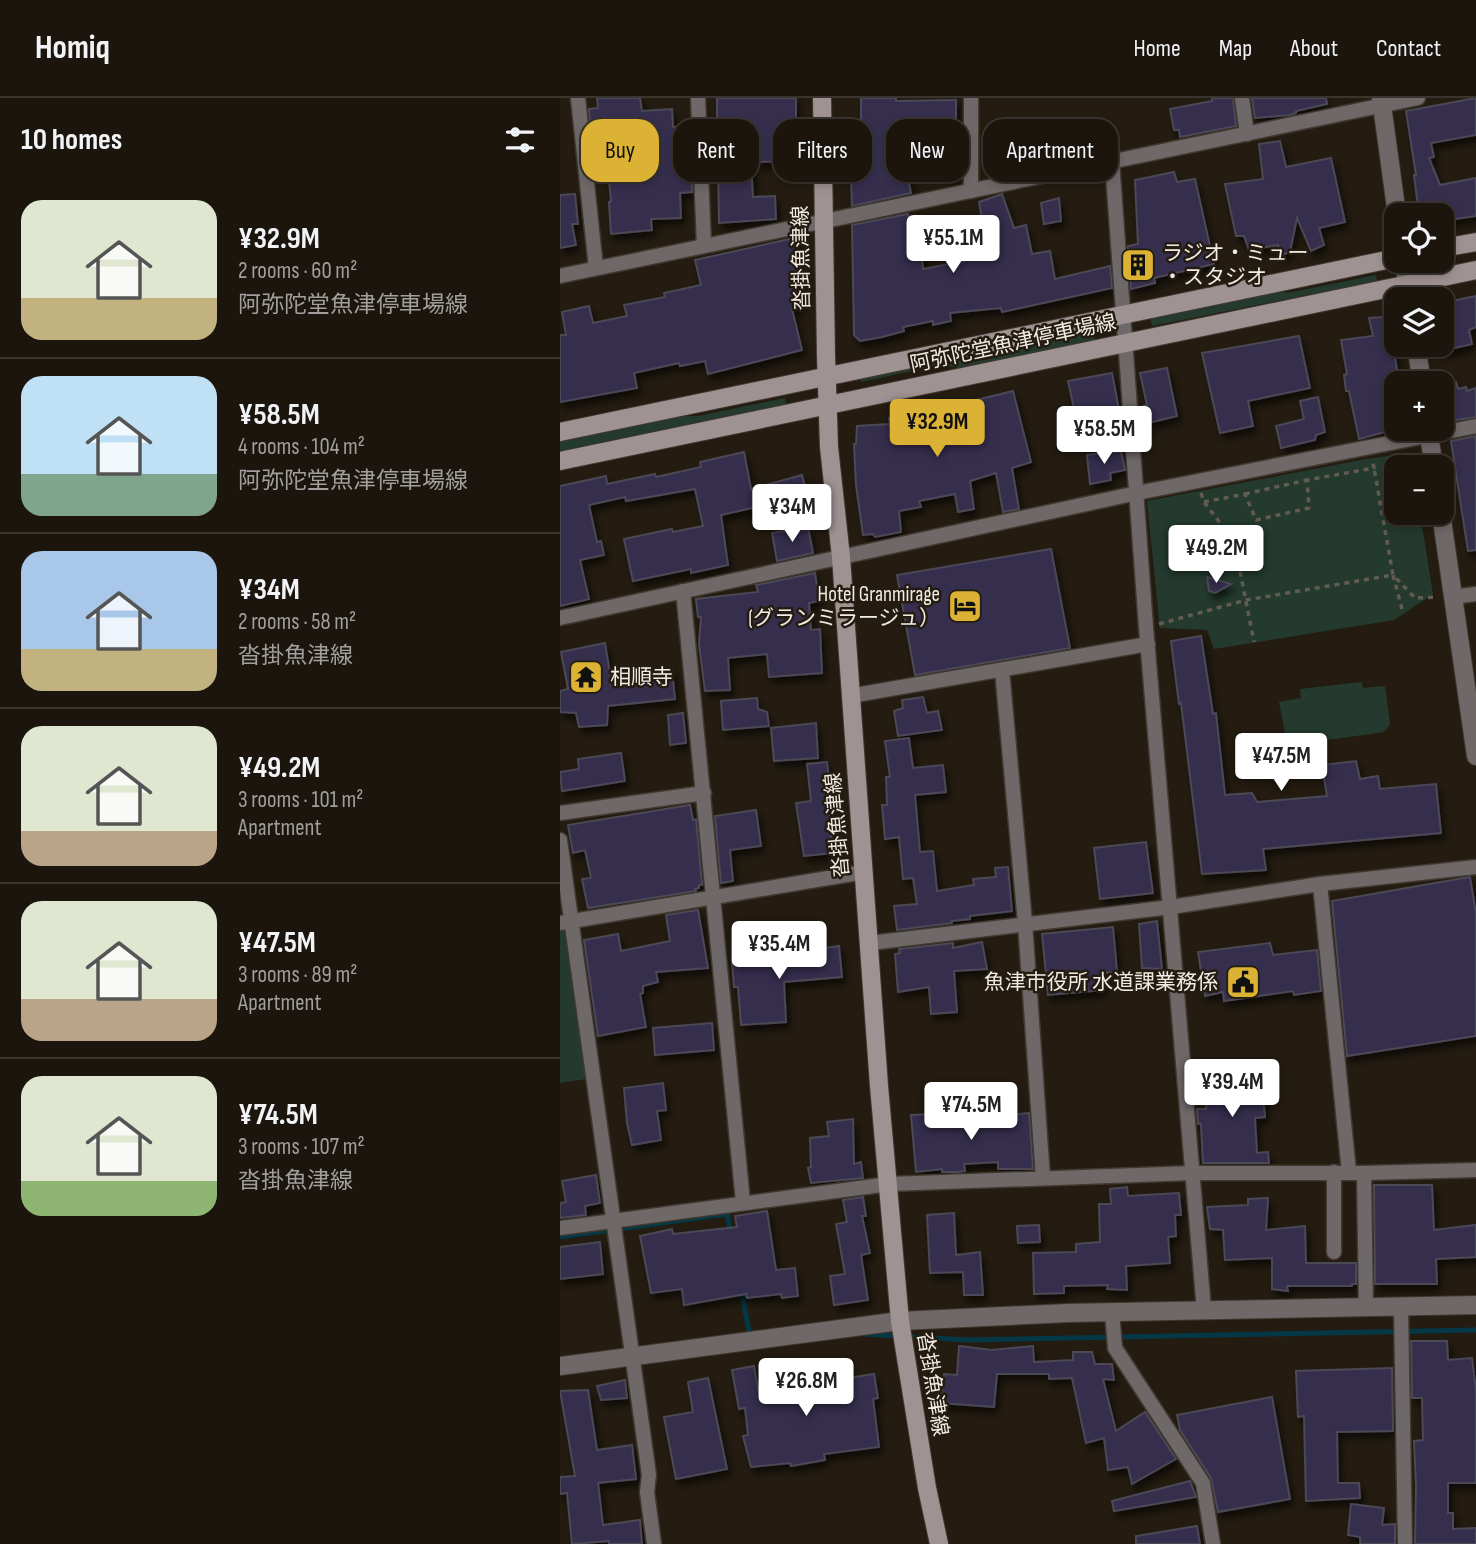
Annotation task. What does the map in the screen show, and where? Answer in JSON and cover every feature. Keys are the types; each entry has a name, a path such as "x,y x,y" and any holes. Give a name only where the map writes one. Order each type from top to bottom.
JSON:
{"main road":[{"name":"沓掛魚津線","path":"822,98 829,447 841,557 879,1086 900,1321 927,1488 939,1544"},
{"path":"1454,246 1476,242"},
{"name":"阿弥陀堂魚津停車場線","path":"560,432 1384,261"},
{"name":"阿弥陀堂魚津停車場線","path":"1423,287 1476,270"},
{"name":"阿弥陀堂魚津停車場線","path":"560,461 1124,344 1384,296"}],"street":[{"path":"578,98 596,268"},
{"path":"698,98 704,246"},
{"path":"971,98 971,191"},
{"path":"1242,98 1247,134"},
{"path":"1118,160 1247,134 1382,102 1419,98"},
{"path":"1382,102 1395,203"},
{"path":"560,276 1013,182"},
{"path":"1113,182 1146,627 1204,1310"},
{"path":"1454,429 1476,426"},
{"path":"560,618 1395,441"},
{"path":"1443,525 1476,756"},
{"path":"683,591 743,1202"},
{"path":"1453,597 1476,594"},
{"path":"850,696 1148,644"},
{"path":"1002,670 1025,923 1042,1178"},
{"path":"560,813 704,793"},
{"path":"560,840 566,922 634,1356 649,1475 647,1492 654,1544"},
{"path":"870,943 1171,907 1320,884 1476,867"},
{"path":"566,922 864,872"},
{"path":"1320,884 1349,1173 1366,1307"},
{"path":"560,1228 889,1184 1192,1173 1476,1170"},
{"path":"1334,1252 1349,1173"},
{"path":"560,1366 900,1321 1112,1312 1476,1306"},
{"path":"1401,1307 1405,1544"},
{"path":"1112,1312 1115,1348 1203,1483 1213,1544"}],"path":[{"path":"1369,448 1402,609"},
{"path":"1204,502 1374,468"},
{"path":"1245,494 1256,520 1309,508 1307,480"},
{"path":"1197,482 1204,502 1234,541 1254,642"},
{"path":"1393,575 1415,598 1453,597"},
{"path":"1146,627 1246,600 1393,575"}],"green space":[{"path":"1376,275 1377,281 1152,326 1150,317 1266,293 1292,292"},
{"path":"1093,330 1095,340 959,368 940,365 861,382 860,377"},
{"path":"785,398 786,404 560,451 560,440 670,416 698,416"},
{"path":"1384,457 1384,525 1422,525 1433,594 1394,620 1214,649 1207,630 1160,628 1147,501"},
{"path":"1362,682 1363,688 1385,686 1390,724 1384,732 1292,745 1286,738 1279,702 1301,698 1300,689"},
{"path":"571,921 593,1078 560,1083 560,923"}],"building":[{"path":"597,98 640,98 642,111 672,109 673,182 692,182 692,192 680,193 681,218 651,219 652,230 611,234 609,182 659,182 659,119 590,119 589,109 598,108"},
{"path":"717,98 796,98 796,119 773,119 773,162 759,162 759,119 717,119"},
{"path":"861,98 896,98 896,101 956,100 956,119 886,119 886,182 909,182 911,193 852,206 851,182 872,182 872,119 861,119"},
{"path":"1212,98 1233,98 1236,126 1180,137 1179,130 1174,130 1170,109 1212,101"},
{"path":"1252,98 1326,98 1327,104 1296,111 1291,115 1255,118"},
{"path":"1476,98 1476,135 1431,143 1434,157 1429,158 1440,185 1476,178 1476,216 1454,219 1454,203 1418,203 1406,111"},
{"path":"1280,141 1286,167 1331,158 1345,222 1319,228 1324,245 1311,251 1297,218 1290,252 1279,256 1278,245 1249,250 1244,236 1236,236 1225,184 1263,179 1259,144"},
{"path":"1174,172 1177,182 1195,179 1214,264 1154,278 1155,283 1131,289 1128,246 1138,244 1135,180"},
{"path":"718,182 752,182 753,197 775,196 776,219 719,223"},
{"path":"575,194 578,224 572,224 576,245 560,248 560,195"},
{"path":"1002,194 1014,228 1026,225 1032,254 1050,251 1055,279 1110,266 1112,288 1002,312 1001,308 950,313 951,321 933,325 933,321 903,327 904,331 882,337 860,341 854,335 852,225 908,214 916,250 921,248 923,269 965,261 959,239 984,232 979,202"},
{"path":"1059,198 1061,221 1044,224 1041,203"},
{"path":"794,238 799,254 792,255 802,287 795,289 801,306 792,309 802,350 708,374 705,361 680,366 679,363 634,373 637,388 560,402 560,335 566,335 562,312 589,306 593,323 627,316 624,305 665,297 664,293 701,285 695,260"},
{"path":"1476,296 1476,327 1469,330 1472,344 1454,348 1454,301"},
{"path":"1369,318 1384,318 1384,357 1395,357 1397,371 1384,371 1384,432 1359,439 1349,391 1346,391 1344,375 1347,374 1341,340 1373,336"},
{"path":"1299,336 1310,388 1248,401 1253,426 1220,433 1202,353"},
{"path":"1167,368 1177,416 1148,423 1143,406 1147,405 1140,373"},
{"path":"1112,373 1119,410 1116,410 1119,427 1080,436 1068,381"},
{"path":"1454,382 1458,389 1466,387 1467,391 1476,388 1476,417 1454,420"},
{"path":"1013,391 1031,462 1012,468 1019,509 1003,512 996,473 970,481 974,509 958,512 955,494 919,501 921,507 899,511 901,532 875,537 873,534 863,535 856,485 854,444 857,426 890,424 889,418 906,414 907,417"},
{"path":"1318,397 1325,432 1316,435 1315,440 1281,448 1276,426 1304,419 1300,401"},
{"path":"1476,436 1476,550 1468,551 1451,441"},
{"path":"1121,451 1125,470 1110,473 1111,480 1090,484 1087,455"},
{"path":"744,452 751,489 802,475 809,501 763,514 761,506 721,515 728,565 691,573 691,569 633,581 624,539 703,526 695,489 626,501 625,497 589,505 597,542 601,541 604,555 580,560 589,599 560,606 560,486 606,476 607,484 655,474 656,477 701,467 700,462"},
{"path":"808,527 813,553 777,561 772,533"},
{"path":"1051,549 1070,648 915,675 897,575"},
{"path":"815,573 819,601 809,603 811,630 820,629 822,673 769,677 767,654 728,658 730,690 705,691 699,644 701,617 698,617 696,599 758,592 756,585"},
{"path":"1207,577 1231,584 1215,593 1209,591"},
{"path":"1201,636 1213,714 1216,713 1225,795 1252,793 1257,802 1327,796 1322,765 1356,761 1360,779 1378,776 1380,789 1436,784 1441,833 1263,849 1266,870 1202,874 1171,641"},
{"path":"605,643 610,674 672,670 675,699 608,706 607,725 579,727 576,713 560,712 560,691 568,689 561,652"},
{"path":"923,697 927,713 938,711 942,730 898,736 894,711 903,708 902,700"},
{"path":"757,698 758,709 767,712 769,726 723,730 721,701"},
{"path":"683,713 686,743 670,745 668,715"},
{"path":"816,723 818,758 774,761 771,728"},
{"path":"909,738 913,768 943,765 946,792 915,795 920,852 933,851 937,891 974,885 973,879 996,877 995,868 1008,867 1012,911 897,930 894,906 917,904 913,878 903,879 899,837 885,839 882,805 887,805 886,777 890,777 885,741"},
{"path":"621,753 625,781 562,791 560,772 579,769 578,759"},
{"path":"827,762 830,788 826,788 833,853 804,856 796,803 811,801 807,764"},
{"path":"690,805 693,820 696,819 702,885 695,889 696,891 588,908 582,879 591,878 585,850 573,853 568,825"},
{"path":"756,810 761,846 730,850 733,881 721,883 715,816"},
{"path":"1146,842 1153,893 1100,899 1094,848"},
{"path":"1470,877 1476,914 1476,1036 1347,1056 1332,901"},
{"path":"698,910 708,968 656,972 658,982 643,986 643,993 640,994 646,1027 598,1036 584,940 618,934 621,951 670,941 666,915"},
{"path":"1157,921 1162,969 1142,968 1139,924"},
{"path":"1113,927 1117,972 1102,973 1103,990 1048,995 1042,934"},
{"path":"982,942 987,969 954,971 957,1012 931,1014 929,987 898,992 895,954 900,953 899,949 953,943 953,948"},
{"path":"1270,943 1273,955 1317,950 1321,991 1294,995 1293,991 1224,1001 1223,992 1205,996 1198,952"},
{"path":"839,946 842,977 784,982 786,1022 741,1025 738,987 734,987 732,961"},
{"path":"712,1023 714,1050 655,1055 653,1028"},
{"path":"1261,1072 1265,1117 1255,1118 1257,1153 1268,1152 1269,1163 1203,1163 1201,1124 1198,1124 1197,1109 1206,1109 1204,1076"},
{"path":"663,1083 666,1110 657,1111 661,1140 632,1145 624,1088"},
{"path":"956,1113 958,1119 1029,1113 1033,1169 998,1169 998,1162 964,1164 965,1171 958,1172 942,1172 942,1169 916,1172 911,1115"},
{"path":"853,1119 854,1164 861,1162 863,1178 811,1183 808,1168 811,1167 810,1138 829,1136 827,1122"},
{"path":"596,1175 600,1203 585,1206 586,1215 560,1218 560,1203 566,1202 562,1181"},
{"path":"1374,1185 1432,1185 1434,1230 1476,1225 1476,1257 1436,1259 1437,1284 1375,1284"},
{"path":"1127,1187 1128,1196 1179,1193 1181,1215 1175,1215 1176,1236 1168,1237 1170,1263 1126,1266 1127,1290 1107,1289 1108,1285 1064,1286 1064,1293 1034,1294 1033,1253 1076,1252 1076,1244 1100,1242 1099,1204 1111,1204 1110,1189"},
{"path":"863,1197 866,1216 862,1216 870,1253 861,1255 868,1300 834,1305 830,1276 845,1274 836,1224 847,1222 843,1200"},
{"path":"1268,1198 1266,1230 1305,1226 1306,1263 1356,1263 1356,1284 1287,1286 1288,1291 1272,1289 1272,1258 1225,1260 1223,1230 1210,1229 1207,1207 1248,1205 1248,1199"},
{"path":"767,1211 776,1270 795,1268 798,1296 782,1298 781,1294 747,1298 746,1294 684,1305 682,1289 651,1293 640,1236 672,1229 673,1234 737,1227 735,1216"},
{"path":"954,1213 956,1255 980,1252 983,1295 964,1295 963,1272 930,1273 927,1215"},
{"path":"1039,1225 1040,1242 1018,1243 1017,1226"},
{"path":"600,1242 603,1274 560,1279 560,1247"},
{"path":"1411,1341 1447,1341 1448,1360 1472,1358 1476,1391 1476,1483 1448,1483 1448,1513 1453,1513 1453,1529 1476,1528 1476,1544 1415,1544 1414,1441 1423,1440 1422,1398 1412,1398"},
{"path":"959,1346 992,1350 1033,1346 1034,1362 1073,1360 1073,1352 1092,1352 1095,1364 1112,1364 1114,1380 1103,1379 1116,1431 1145,1412 1176,1459 1132,1484 1128,1467 1108,1470 1104,1438 1086,1443 1072,1378 1049,1379 1049,1374 997,1374 994,1407 941,1403 944,1374 957,1375"},
{"path":"754,1366 758,1390 811,1379 812,1384 874,1374 878,1398 873,1399 879,1447 824,1454 825,1460 791,1466 790,1463 751,1467 743,1436 748,1435 745,1408 739,1409 732,1370"},
{"path":"1392,1368 1393,1431 1337,1432 1338,1483 1359,1483 1360,1498 1306,1501 1304,1416 1298,1417 1296,1371"},
{"path":"708,1378 727,1469 676,1479 664,1417 693,1412 688,1382"},
{"path":"625,1380 627,1398 601,1400 597,1386"},
{"path":"588,1390 597,1450 632,1445 636,1479 598,1483 603,1525 640,1520 642,1544 609,1544 609,1541 572,1544 567,1493 560,1494 560,1477 575,1476 560,1391"},
{"path":"1272,1397 1290,1499 1218,1512 1211,1478 1180,1430 1177,1415"},
{"path":"1190,1481 1196,1497 1114,1511 1112,1501"},
{"path":"1351,1504 1384,1508 1382,1525 1395,1524 1395,1544 1360,1544 1360,1537 1348,1535"},
{"path":"1197,1526 1200,1544 1136,1544 1136,1536"}],"waterway":[{"path":"560,1237 727,1214 731,1234"},
{"path":"741,1288 750,1337"},
{"path":"863,1334 968,1340 1476,1330"}],"place":[{"name":"ラジオ・ミュー ・スタジオ","path":"1138,265"},
{"name":"Hotel Granmirage (グランミラージュ）","path":"965,606"},
{"name":"相順寺","path":"586,677"},
{"name":"魚津市役所 水道課業務係","path":"1243,982"}]}
